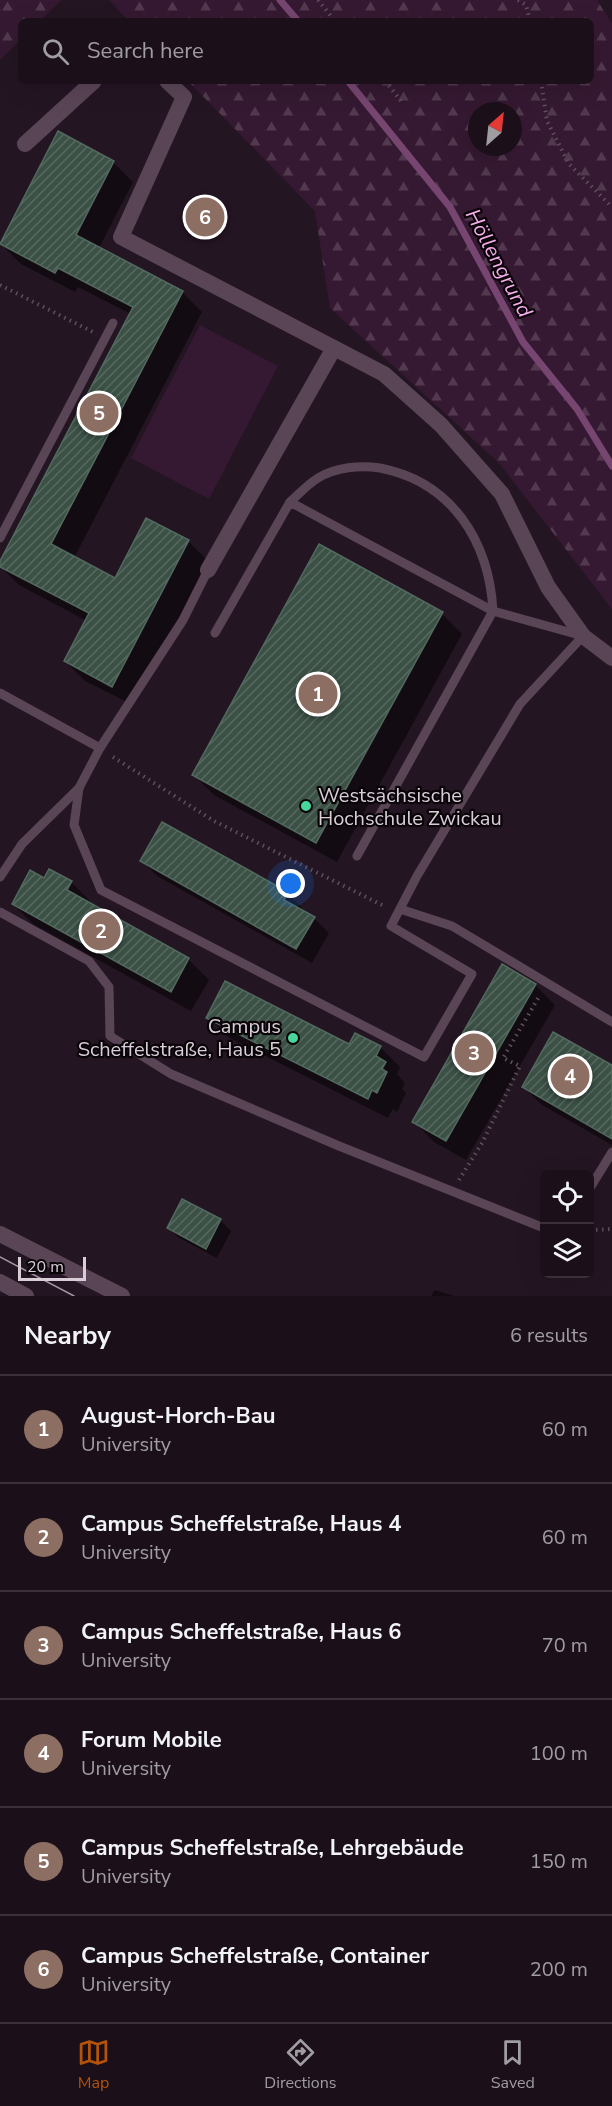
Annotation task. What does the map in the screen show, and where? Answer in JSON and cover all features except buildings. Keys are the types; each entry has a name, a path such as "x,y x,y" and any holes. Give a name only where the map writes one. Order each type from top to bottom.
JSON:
{"street":[{"path":"25,144 91,84"},
{"path":"170,84 184,97 120,237 334,348 392,382 441,425 502,494 548,587 583,636 612,658"},
{"path":"208,570 334,348"},
{"path":"0,1234 122,1296"},
{"path":"0,1282 26,1296"}],"lane":[{"path":"0,538 113,323"},
{"path":"215,633 290,502 318,477 350,467 373,467 413,477 450,501 472,534 492,586 493,611 357,856"},
{"path":"79,788 74,825 101,890 424,1057 471,974 391,927 520,704 583,636 493,611 290,502"},
{"path":"0,877 22,844 79,788 100,748 183,620 208,570"},
{"path":"0,693 100,748"},
{"path":"400,909 452,926 612,1022"},
{"path":"0,912 88,961 109,987 110,1036 171,1074 339,1146 540,1226"},
{"path":"594,1181 612,1152"}],"path":[{"path":"318,0 333,18"},
{"path":"518,0 526,5 529,18"},
{"path":"387,84 402,102"},
{"path":"541,84 547,121 569,164 612,207"},
{"path":"0,285 106,338"},
{"path":"100,748 214,821 380,905"},
{"path":"453,1190 482,1143 520,1066 502,1058 548,982"},
{"path":"594,1230 612,1228"}],"green space":[{"path":"0,0 61,0 43,18 18,18 18,42 0,60"},
{"path":"109,0 597,0 612,24 612,609 499,463 330,308 315,211 191,84 594,84 594,18 126,18"},
{"path":"200,325 278,366 209,499 131,458"}],"waterway":[{"name":"Höllengrund","path":"280,0 295,18"},
{"name":"Höllengrund","path":"350,84 450,207 523,342 577,409 612,466"}],"tram line":[{"path":"0,1257 74,1296"}],"place":[{"name":"Campus Scheffelstraße, Container","path":"205,217"},
{"name":"Campus Scheffelstraße, Lehrgebäude","path":"99,413"},
{"name":"August-Horch-Bau","path":"318,694"},
{"name":"Westsächsische Hochschule Zwickau","path":"306,806"},
{"name":"Campus Scheffelstraße, Haus 4","path":"101,931"},
{"name":"Campus Scheffelstraße, Haus 5","path":"293,1038"},
{"name":"Campus Scheffelstraße, Haus 6","path":"474,1053"},
{"name":"Forum Mobile","path":"570,1076"}]}
